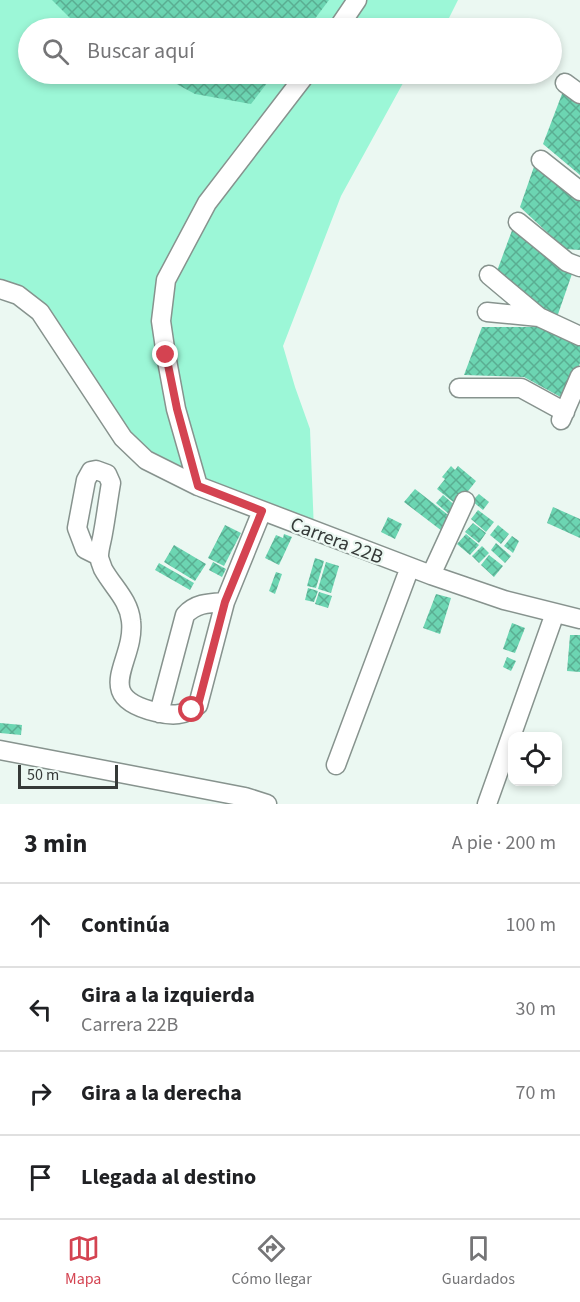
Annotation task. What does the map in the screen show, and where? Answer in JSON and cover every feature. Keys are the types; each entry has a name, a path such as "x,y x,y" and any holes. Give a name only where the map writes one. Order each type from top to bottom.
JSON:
{"street":[{"path":"345,18 357,0"},
{"path":"198,486 177,409 166,355 161,321 166,280 207,203 298,84"},
{"path":"542,160 580,191"},
{"path":"518,222 567,262 580,267"},
{"path":"489,275 539,317 580,336"},
{"name":"Carrera 22B","path":"0,288 18,295 40,312 123,438 147,460 198,486 430,575 504,600 580,619"},
{"path":"487,312 539,317"},
{"path":"459,388 521,388 563,416 580,376"},
{"path":"430,575 465,501"},
{"path":"99,556 104,569 122,594 131,621 131,635 118,680 121,691 135,707 178,716 198,705 225,602 262,511"},
{"path":"336,765 410,567"},
{"path":"159,713 185,615 202,603 225,602"},
{"path":"487,804 555,613"},
{"path":"0,750 267,804"}],"green space":[{"path":"0,0 458,0 449,18 18,18 18,84 403,84 341,196 283,346 310,429 314,531 146,460 56,335 0,289"}],"building":[{"path":"52,0 329,0 316,18 70,18"},
{"path":"176,84 266,84 251,104 195,94"},
{"path":"565,86 580,99 580,175 543,144"},
{"path":"537,158 580,194 580,250 565,249 520,207"},
{"path":"514,225 573,271 556,320 497,271"},
{"path":"482,327 550,327 580,343 580,363 566,400 524,377 464,375"},
{"path":"451,466 455,470 458,466 476,481 457,505 437,489 445,479 442,477"},
{"path":"415,489 452,518 442,531 404,502"},
{"path":"479,494 489,502 483,510 472,501"},
{"path":"443,495 457,507 450,515 436,503"},
{"path":"553,507 580,519 580,538 547,523"},
{"path":"478,510 494,522 486,532 471,519"},
{"path":"388,517 402,524 395,539 381,532"},
{"path":"473,523 486,533 479,543 465,532"},
{"path":"225,525 241,533 224,566 208,558"},
{"path":"498,525 509,534 501,544 490,535"},
{"path":"284,534 292,537 279,565 265,558 276,535 283,538"},
{"path":"466,534 479,545 470,555 457,544"},
{"path":"512,536 519,541 513,553 504,546"},
{"path":"496,543 511,556 505,563 491,550"},
{"path":"174,545 206,564 195,581 164,562"},
{"path":"482,546 489,553 479,563 472,556"},
{"path":"489,555 503,566 494,577 481,565"},
{"path":"315,558 324,561 316,588 307,586"},
{"path":"213,562 226,569 222,577 209,570"},
{"path":"326,562 339,566 331,593 318,589"},
{"path":"159,563 194,583 190,590 155,570"},
{"path":"276,572 282,574 275,594 269,591"},
{"path":"308,588 318,591 314,602 305,600"},
{"path":"319,592 332,596 328,608 315,604"},
{"path":"436,594 451,598 440,634 423,628"},
{"path":"512,623 525,628 515,653 503,649"},
{"path":"570,635 580,635 580,672 567,671"},
{"path":"507,657 516,661 511,671 503,667"},
{"path":"0,723 22,725 21,735 0,733"}],"route":[{"path":"166,355 177,409 198,486 262,511 225,602 198,705 192,710"}]}
